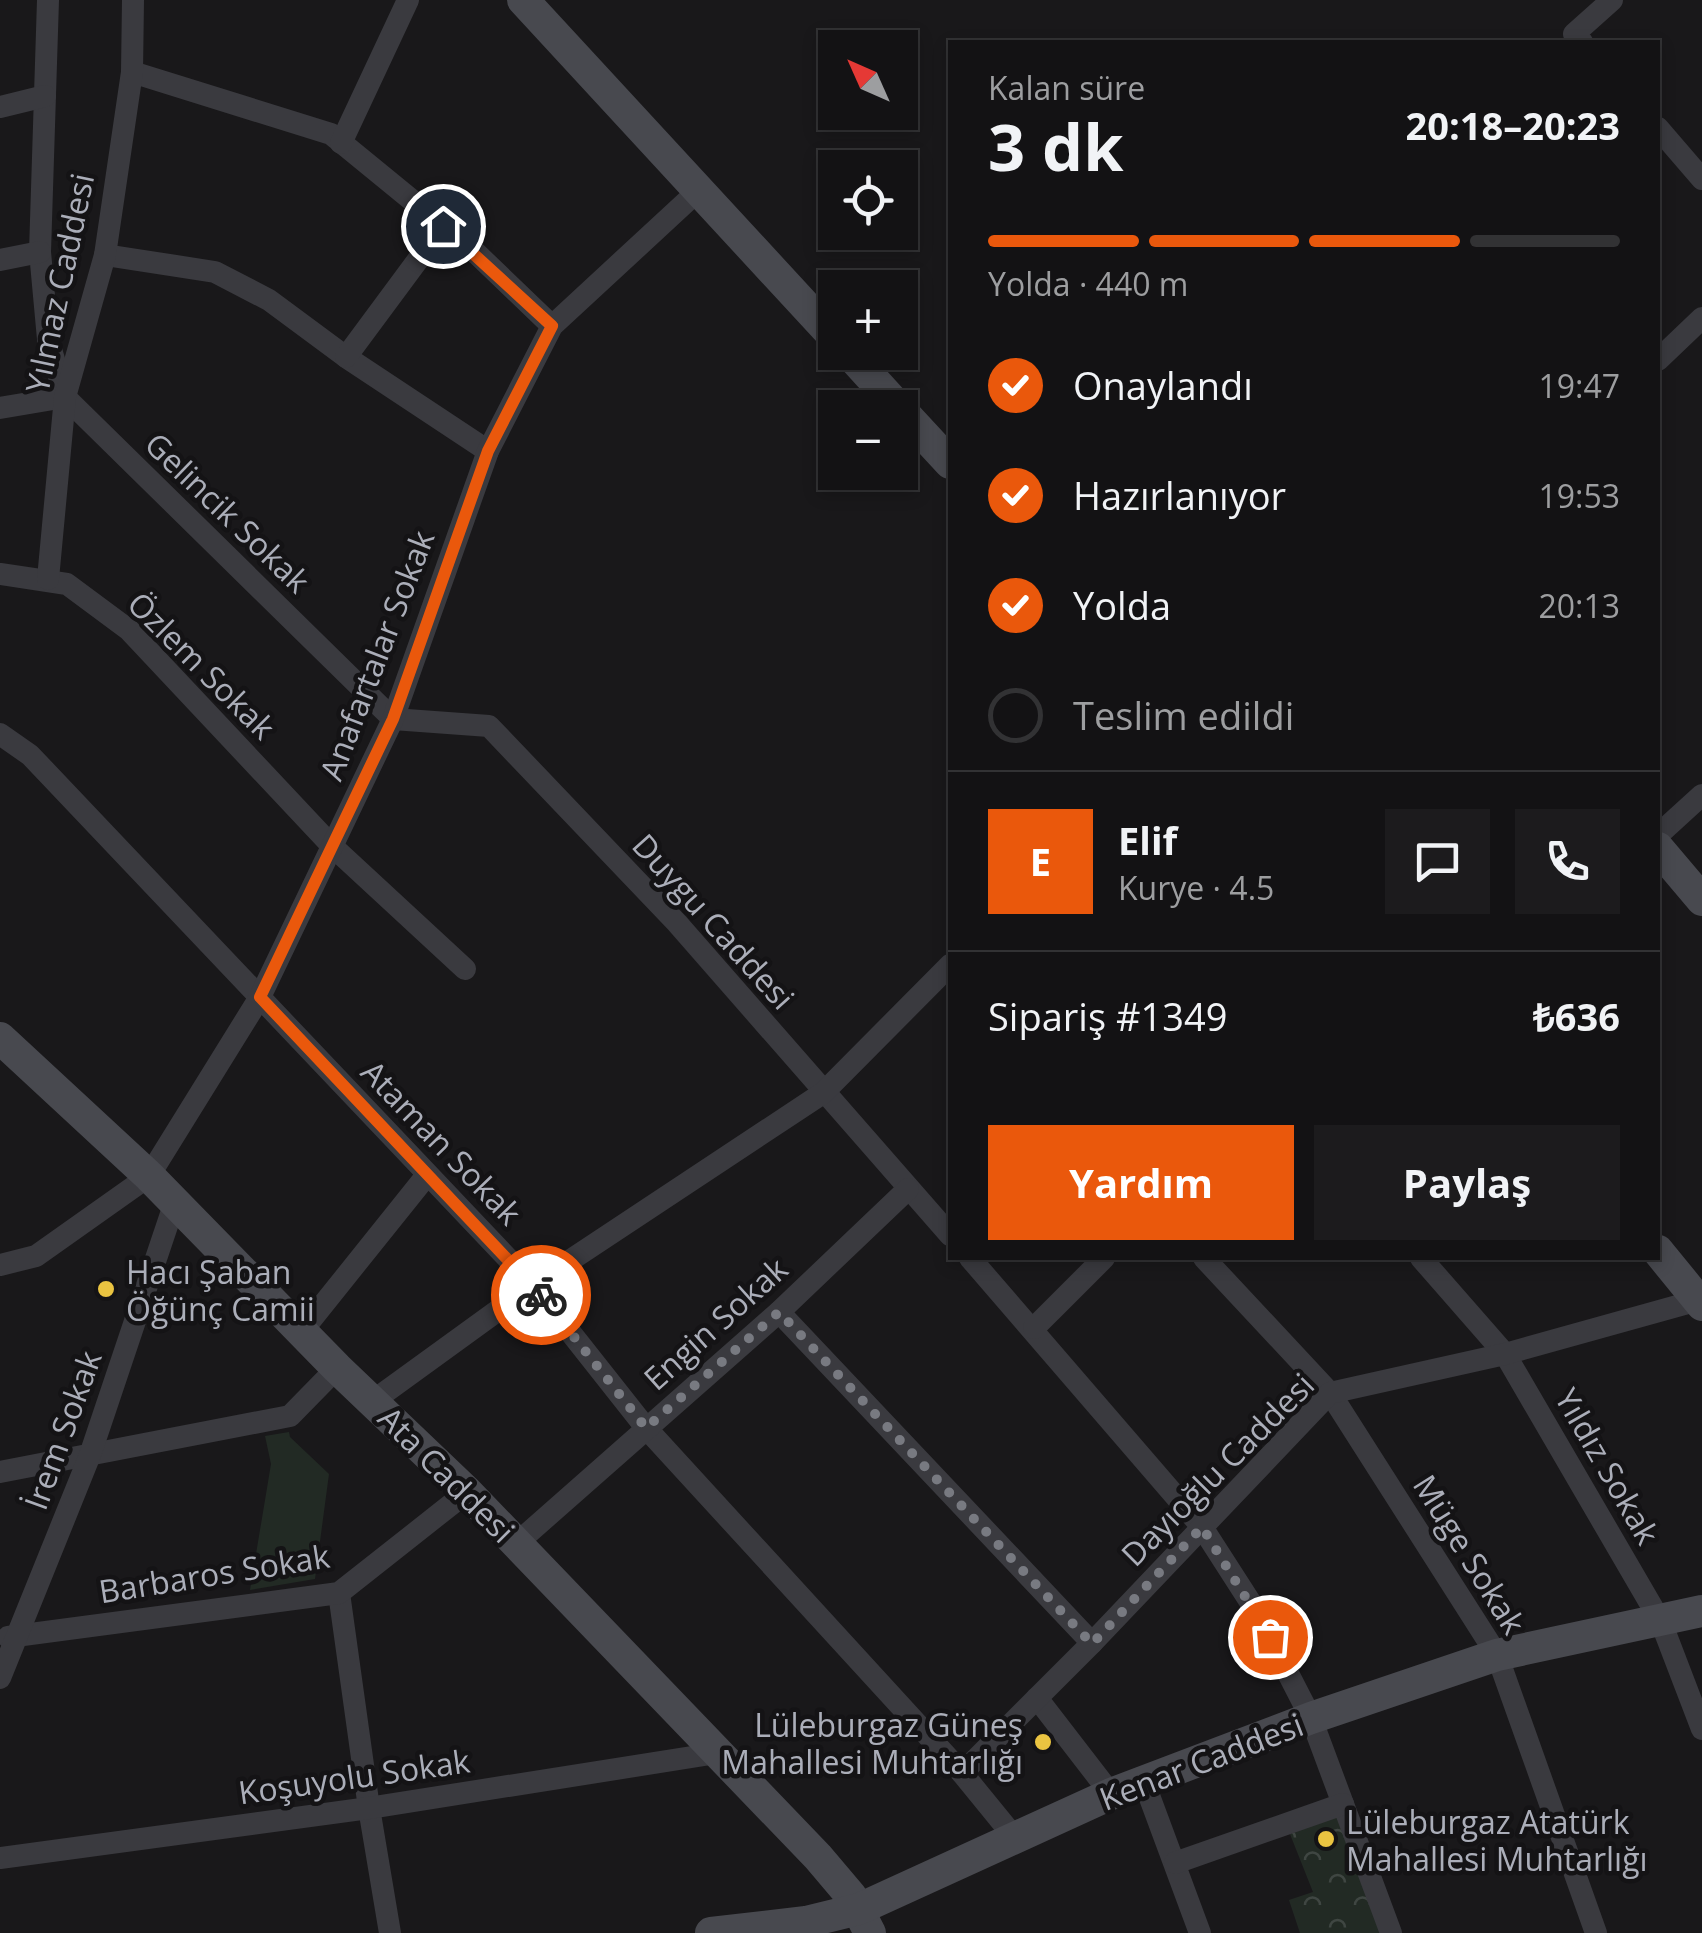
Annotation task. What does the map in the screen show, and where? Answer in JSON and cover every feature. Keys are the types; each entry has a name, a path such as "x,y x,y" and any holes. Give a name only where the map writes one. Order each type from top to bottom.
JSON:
{"main road":[{"path":"523,0 818,320"},
{"path":"864,370 883,390"},
{"path":"918,428 948,461"},
{"path":"1660,850 1702,900"},
{"name":"Ata Caddesi","path":"0,1038 149,1176 337,1368 517,1543 818,1856 864,1921"},
{"path":"1660,1252 1701,1301"},
{"name":"Kenar Caddesi","path":"710,1933 806,1922 864,1921 1016,1838 1111,1794 1311,1718 1496,1656 1702,1611"}],"street":[{"path":"0,408 65,397 48,339 40,252 48,0"},
{"name":"Yılmaz Caddesi","path":"48,579 65,397 105,255 132,72 133,0"},
{"path":"342,143 408,0"},
{"path":"1578,38 1612,0"},
{"path":"132,72 331,134 443,226 552,326"},
{"path":"0,107 44,96"},
{"path":"1660,130 1702,179"},
{"name":"Anafartalar Sokak","path":"149,1176 260,997 393,719 488,451 552,326 699,190"},
{"path":"346,357 443,226"},
{"path":"0,260 40,252"},
{"path":"105,255 215,272 269,300 346,357 488,451"},
{"path":"1660,358 1702,318"},
{"name":"Gelincik Sokak","path":"65,397 393,719"},
{"name":"Özlem Sokak","path":"0,574 68,584 129,630 332,846 465,969"},
{"name":"Duygu Caddesi","path":"393,719 489,726 678,923 948,1233"},
{"name":"Ataman Sokak","path":"0,734 30,755 533,1284 646,1428 962,1772 1016,1838"},
{"path":"1660,833 1702,795"},
{"path":"372,1401 533,1284 823,1093 948,967"},
{"path":"0,1265 36,1256 149,1176"},
{"path":"302,1331 428,1176"},
{"name":"Engin Sokak","path":"517,1543 779,1312 908,1189"},
{"name":"İrem Sokak","path":"0,1678 9,1637 90,1455 175,1202"},
{"path":"972,1260 1202,1527 1256,1611 1311,1718 1391,1933"},
{"path":"1034,1328 1102,1260"},
{"name":"Müge Sokak","path":"1209,1260 1330,1393 1496,1656 1596,1933"},
{"name":"Yıldız Sokak","path":"1423,1260 1505,1354 1661,1622 1702,1729"},
{"name":"Dayıoğlu Caddesi","path":"962,1772 1092,1644 1330,1393 1505,1354 1701,1301"},
{"path":"779,1312 1092,1644"},
{"path":"0,1472 290,1416 337,1368"},
{"name":"Barbaros Sokak","path":"9,1637 339,1593 467,1492"},
{"path":"339,1593 390,1933"},
{"path":"1037,1698 1111,1794"},
{"name":"Koşuyolu Sokak","path":"0,1858 369,1808 718,1753"},
{"path":"1144,1782 1200,1933"},
{"path":"1176,1863 1342,1804"}],"green space":[{"path":"289,1432 329,1474 315,1579 250,1590 271,1464 265,1436"},
{"path":"1339,1815 1383,1933 1300,1933 1289,1900 1313,1892 1290,1834"}],"way so far":[{"path":"541,1295 646,1428 779,1312 1092,1644 1202,1527 1270,1637"}],"place":[{"name":"Hacı Şaban Öğünç Camii","path":"106,1289"},
{"name":"Lüleburgaz Güneş Mahallesi Muhtarlığı","path":"1043,1742"},
{"name":"Lüleburgaz Atatürk Mahallesi Muhtarlığı","path":"1326,1839"}],"route":[{"path":"443,226 552,326 488,451 393,719 260,997 541,1295"}]}
